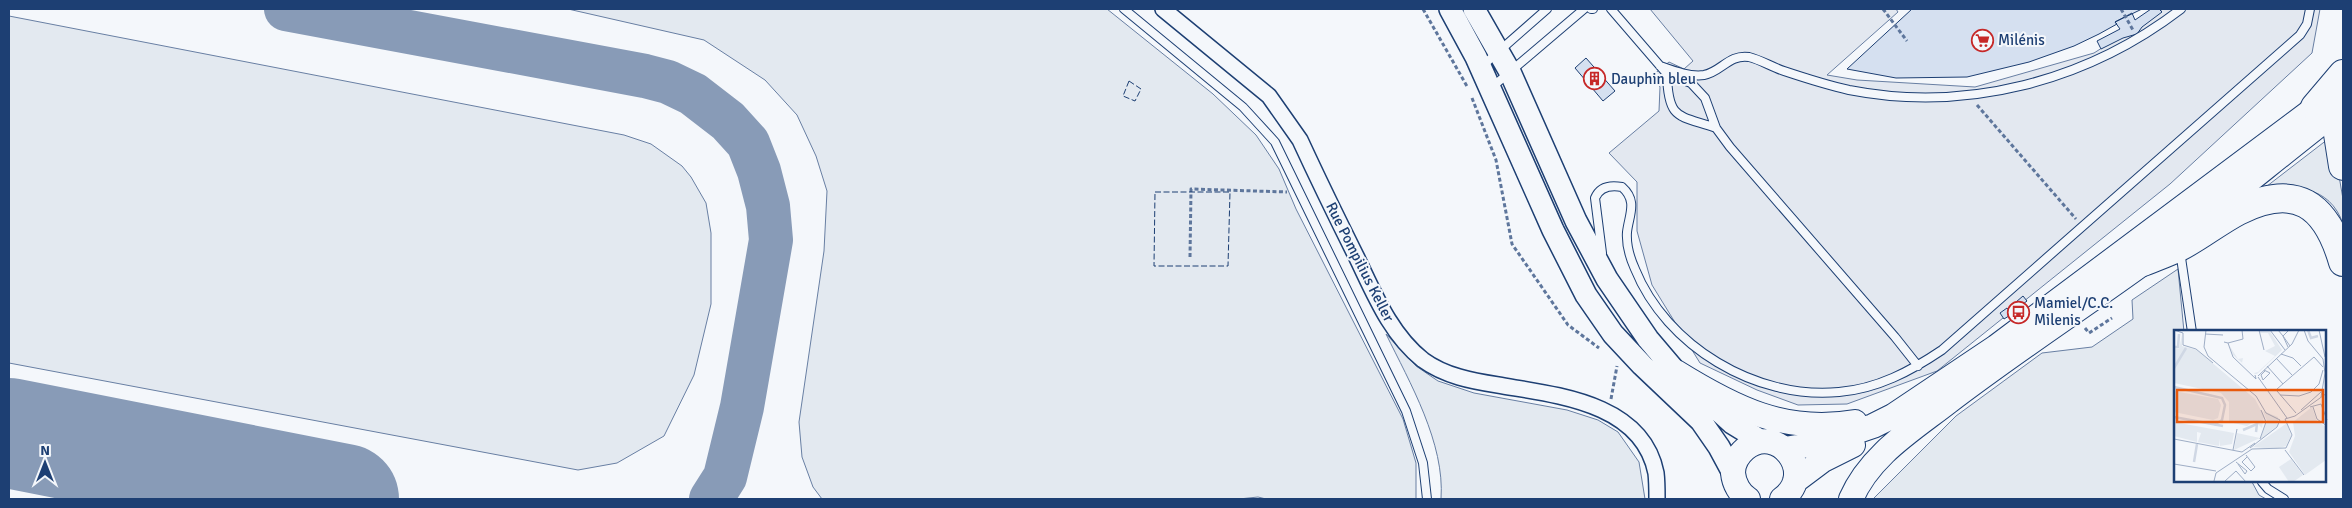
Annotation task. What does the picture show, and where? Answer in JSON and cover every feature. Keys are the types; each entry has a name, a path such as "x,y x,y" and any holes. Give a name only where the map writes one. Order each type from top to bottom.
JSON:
{"highway":[{"path":"2343,74 2335,102 2343,166"},
{"path":"2143,262 2179,247 2239,211 2260,202 2278,199 2294,199 2314,209 2328,224 2336,237 2343,262"}],"main road":[{"path":"1450,9 1491,88 1553,230 1586,295 1613,334 1701,421 1734,473 1739,490 1748,499"},
{"path":"1474,9 1510,72 1576,221 1607,280 1648,339 1676,372 1732,423 1774,446 1794,464 1789,493"},
{"path":"1734,473 1737,458 1748,447 1826,442 1873,426 1893,416 1996,347 2335,102"},
{"path":"1851,499 1858,482 1878,458 1975,381 2143,262 2335,102"},
{"path":"1676,372 1719,398 1738,407 1770,418 1805,425 1842,424 1859,421 1923,397"},
{"path":"1789,493 1823,460 1906,423 1975,381"}],"street":[{"name":"Rue Pompilius Keller","path":"1163,9 1269,96 1286,118 1300,140 1384,314 1410,348 1424,361 1447,373 1473,381 1557,396 1608,412 1628,425 1645,446 1656,472 1657,499"}],"lane":[{"path":"1124,9 1259,122 1275,142 1406,411 1423,464 1427,499"},
{"path":"1481,67 1547,9"},
{"path":"1491,88 1584,9"},
{"path":"1611,9 1666,74 1691,83 1702,94 1713,114 1716,128 1730,148 1895,336 1918,366"},
{"path":"1660,66 1684,73 1705,75 1732,59 1747,57 1805,78 1849,90 1900,96 1968,95 2007,90 2048,79 2088,65 2138,39 2181,9"},
{"path":"1607,280 1595,198 1597,192 1605,187 1614,186 1622,187 1631,197 1632,211 1627,233 1628,248 1647,294 1660,313 1691,343 1738,374 1779,387 1807,392 1839,392 1874,385 1918,366 1942,350 2300,35 2307,24 2310,9"},
{"path":"1666,74 1667,92 1671,107 1676,114 1686,120 1716,128"},
{"path":"2179,247 2192,330"},
{"path":"2263,483 2268,489 2284,499"}],"path":[{"path":"1423,9 1469,91 1496,160 1512,244 1568,325 1604,352"},
{"path":"1883,9 1907,42"},
{"path":"2121,9 2138,39"},
{"path":"1968,95 2082,227"},
{"path":"1190,257 1191,189 1300,192"},
{"path":"2089,333 2112,318"},
{"path":"1608,412 1617,365"}],"shaded area":[{"path":"568,9 1107,9 1213,94 1256,135 1279,169 1296,209 1403,419 1416,463 1416,499 1266,499 1258,497 1239,499 822,499 813,487 802,457 799,422 824,251 827,191 816,156 797,115 765,80 704,40"},
{"path":"1650,9 1896,9 1898,12 1827,75 1857,80 1975,87 2094,53 2163,9 2320,9 2312,53 2170,184 1937,371 1847,404 1798,405 1757,390 1700,363 1652,285 1637,231 1637,182 1609,153 1659,111 1660,87 1653,75 1669,62 1684,69 1693,61"},
{"path":"9,16 624,135 651,144 682,166 691,177 706,203 711,233 711,304 694,375 664,436 617,463 578,470 9,363"},
{"path":"2332,136 2343,199 2343,224 2337,211 2329,201 2319,194 2296,188 2284,188 2258,193"},
{"path":"2178,269 2184,330 2174,330 2174,483 2253,483 2259,495 2266,499 1873,499 1956,416 2042,353 2092,347 2133,319 2132,300"},
{"path":"1386,334 1416,366 1438,381 1474,393 1567,410 1598,420 1618,432 1639,462 1645,499 1441,499 1441,478 1432,435 1415,393"}],"building":[{"name":"Milénis","path":"1912,9 2142,9 2074,46 2029,62 1967,77 1896,78 1847,69"},
{"path":"2151,9 2159,9 2162,12 2142,27 2137,34 2123,38 2101,49 2097,41 2120,29 2115,22 2132,13 2135,20"},
{"name":"Dauphin bleu","path":"1586,58 1615,91 1603,101 1575,68"},
{"path":"2023,296 2027,301 2019,307 2016,302"},
{"path":"2007,308 2012,314 2004,319 2000,313"}],"taxiway":[{"path":"286,9 645,76 668,82 693,94 728,121 748,143 759,171 768,206 771,240 742,407 725,477 711,499"}],"runway":[{"path":"9,433 344,499"}],"fence":[{"path":"1129,81 1141,89 1135,101 1123,96 1129,81"},
{"path":"1155,192 1230,192 1228,266 1154,266 1155,192"}],"place":[{"name":"Milénis","path":"1982,40"},
{"name":"Dauphin bleu","path":"1595,79"},
{"name":"Mamiel/C.C. Milenis","path":"2018,312"}]}
